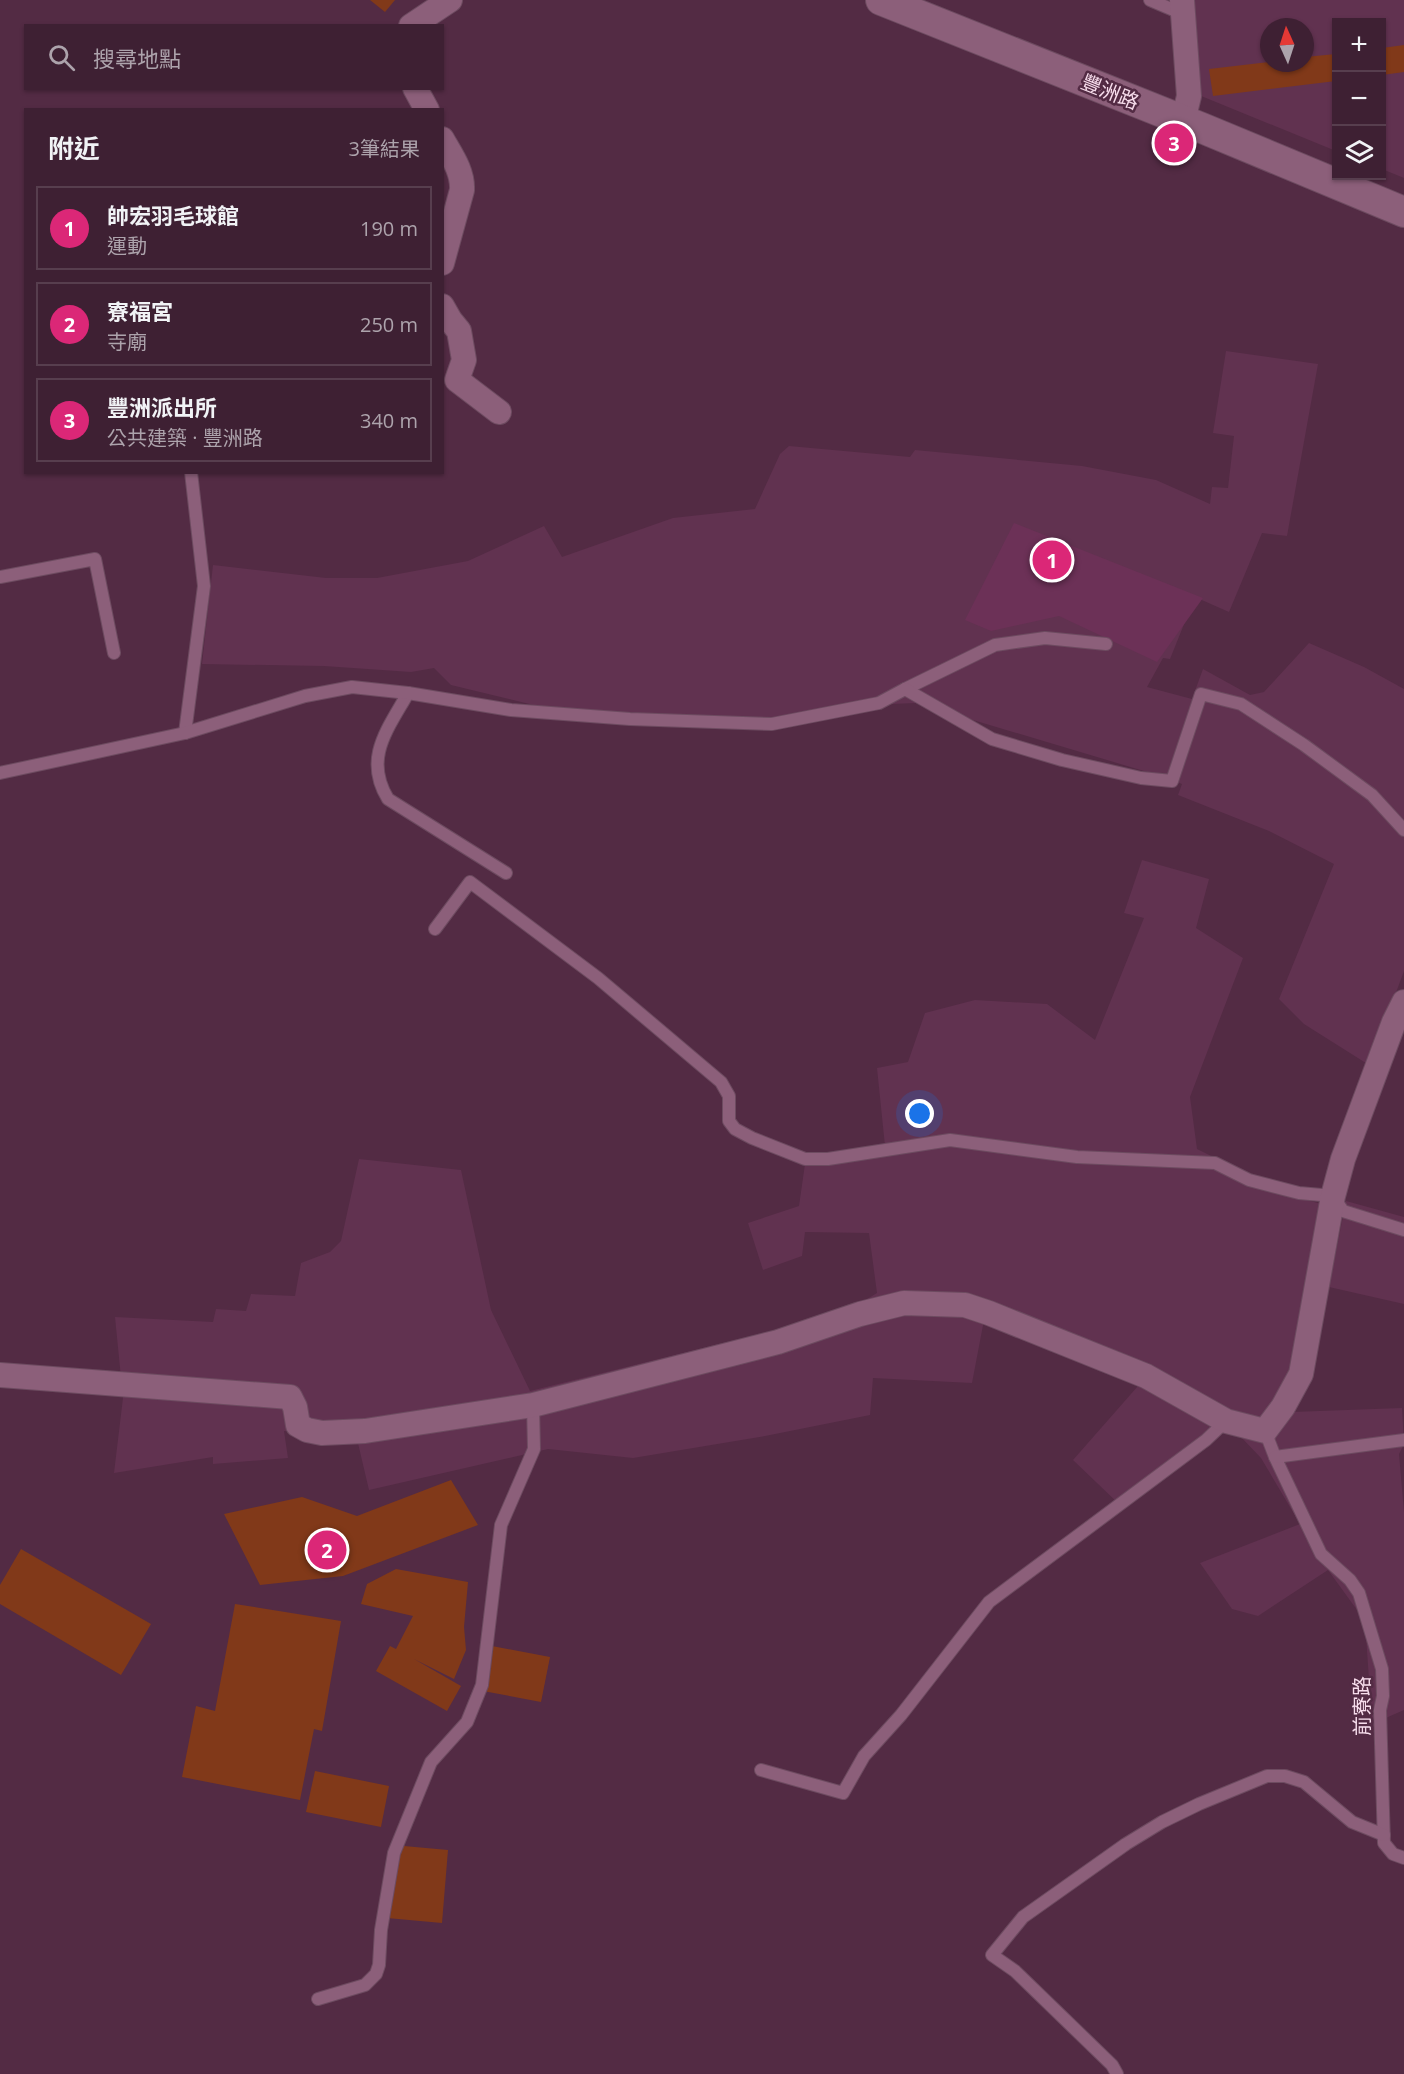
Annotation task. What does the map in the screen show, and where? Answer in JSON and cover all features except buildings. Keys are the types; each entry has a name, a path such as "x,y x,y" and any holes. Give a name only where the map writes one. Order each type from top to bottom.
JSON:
{"street":[{"path":"414,24 450,0"},
{"name":"豐洲路","path":"881,0 1404,212"},
{"path":"1182,7 1189,96 1183,121"},
{"path":"416,90 426,108"},
{"path":"444,142 458,166 462,181 462,190 444,256"},
{"path":"444,310 459,331 464,360 457,380 500,412"},
{"path":"0,1375 290,1397 296,1407 298,1425 307,1430 322,1433 365,1431 533,1405 778,1342 860,1314 904,1304 965,1305 1146,1376 1226,1421 1265,1431 1283,1407 1301,1374 1333,1196 1343,1159 1404,1002"}],"lane":[{"path":"1150,0 1182,7"},
{"path":"185,733 204,585 191,474"},
{"path":"0,577 95,559 114,653"},
{"path":"0,773 185,733 305,696 352,687 408,693 511,710 630,719 772,724 879,704 995,645 1045,638 1106,644"},
{"path":"905,689 992,739 1062,760 1141,778 1172,781 1201,694 1241,704 1304,745 1372,795 1404,830"},
{"path":"408,693 379,747 377,768 382,789 388,799 506,873"},
{"path":"435,929 470,882 598,978 721,1082 729,1096 729,1121 735,1129 805,1159 828,1159 950,1140 1077,1158 1215,1163 1249,1180 1299,1193 1333,1196 1343,1211 1404,1230"},
{"path":"318,1999 365,1985 376,1974 394,1853 431,1762 467,1722 482,1685 501,1526 534,1449 533,1405"},
{"path":"761,1770 843,1793 864,1756 901,1714 989,1602 1206,1440 1226,1421"},
{"name":"前寮路","path":"1265,1431 1321,1554 1350,1580 1359,1593 1380,1656 1383,1681 1380,1710 1384,1835"},
{"path":"1275,1457 1404,1440"},
{"path":"1117,2074 1112,2065 1015,1971 993,1955 1023,1917 1093,1866 1162,1822 1267,1776 1285,1776 1304,1782 1352,1822 1384,1835 1388,1849 1393,1854 1404,1858"}],"shaded area":[{"path":"1186,0 1404,0 1404,178 1386,171 1386,18 1332,18 1332,149 1189,91"},
{"path":"1226,351 1318,364 1287,536 1262,533 1229,612 1195,597 1170,659 1163,658 1147,687 1192,699 1203,669 1250,695 1264,692 1309,643 1364,667 1404,689 1404,971 1369,1065 1304,1024 1279,999 1334,864 1269,831 1178,795 1182,784 1164,777 916,703 867,705 818,717 635,717 546,708 451,685 434,668 411,672 324,666 202,664 213,565 326,578 377,578 468,561 544,526 562,557 673,518 755,509 780,454 789,446 910,457 915,450 1082,466 1156,480 1210,504 1212,487 1228,488 1234,436 1213,433"},
{"path":"1014,523 1203,598 1157,662 1059,616 991,631 965,620"},
{"path":"1142,860 1209,879 1196,928 1243,958 1190,1097 1197,1149 1292,1196 1325,1205 1292,1412 1402,1408 1404,1444 1399,1454 1404,1512 1404,1710 1372,1724 1365,1621 1328,1570 1258,1616 1232,1609 1200,1563 1300,1524 1261,1458 1240,1436 1213,1429 1120,1505 1073,1460 1138,1386 984,1320 972,1383 873,1378 870,1415 765,1436 633,1458 548,1449 369,1490 357,1439 284,1431 288,1458 213,1464 213,1457 114,1473 123,1398 115,1317 213,1322 216,1309 246,1311 251,1294 295,1296 301,1263 330,1252 341,1241 359,1159 461,1170 491,1310 530,1391 844,1313 877,1293 869,1233 805,1232 802,1256 763,1270 748,1223 799,1206 805,1164 885,1146 877,1068 908,1062 925,1013 975,1000 1047,1004 1095,1040 1144,918 1124,913"},
{"path":"1346,1201 1404,1217 1404,1304 1329,1287"}],"place":[{"name":"豐洲派出所","path":"1174,143"},
{"name":"帥宏羽毛球館","path":"1052,560"},
{"name":"寮福宮","path":"327,1550"}]}
